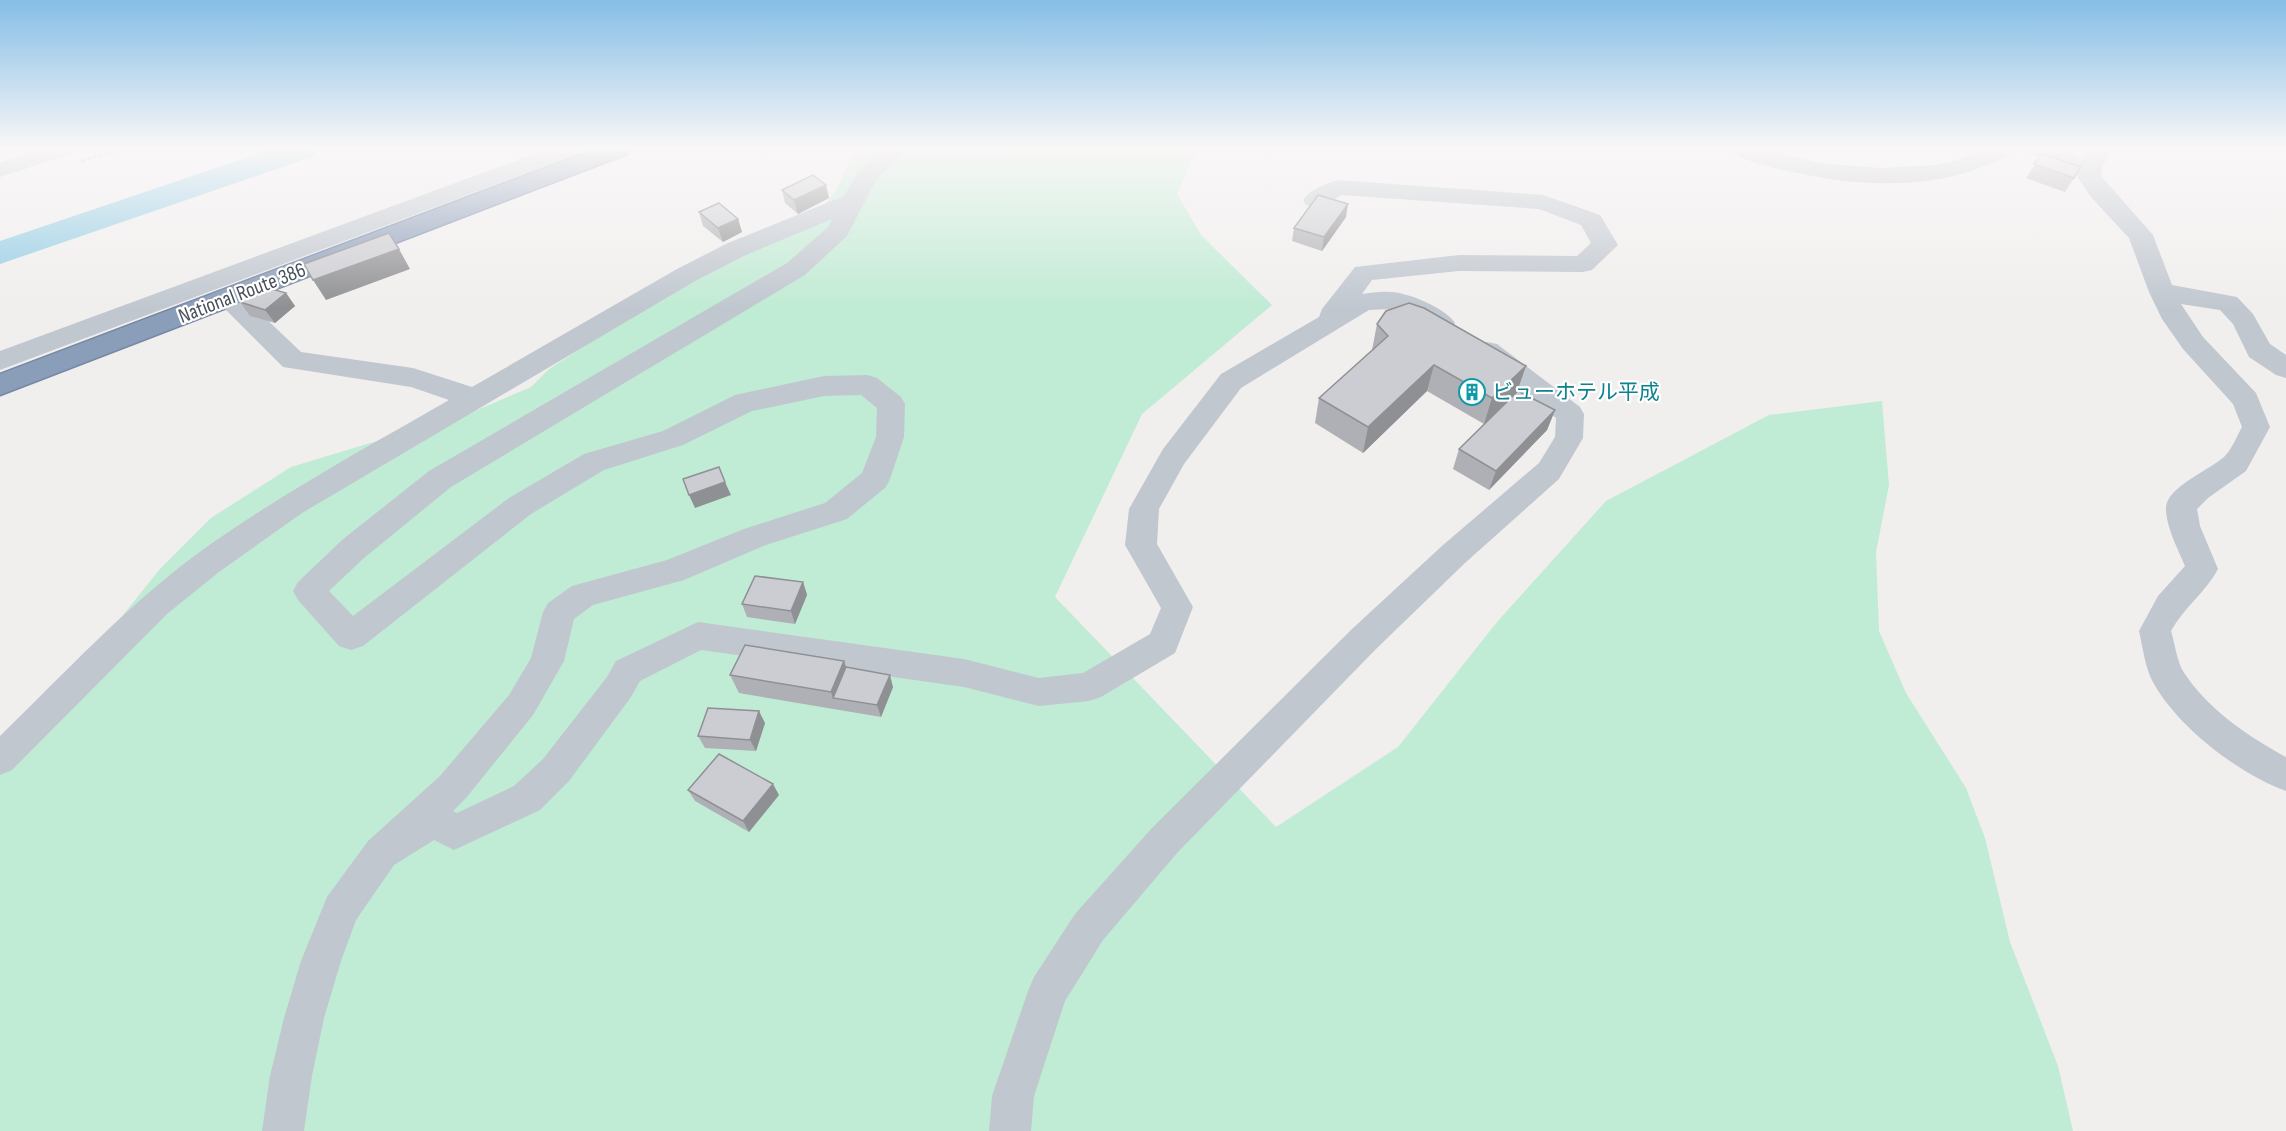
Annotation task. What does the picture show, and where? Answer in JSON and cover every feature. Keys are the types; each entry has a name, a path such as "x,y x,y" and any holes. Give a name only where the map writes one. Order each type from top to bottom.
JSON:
{"highway":[{"name":"National Route 386","path":"0,385 480,202"}],"street":[{"path":"0,361 427,202"},
{"path":"0,759 156,605 208,563 291,505 686,275 738,249 851,202"},
{"path":"283,1131 285,1105 311,991 342,908 381,853 453,787 521,705 547,661 558,612 583,595 673,571 755,537 836,511 875,479 890,437 891,404 867,385 824,386 745,402 673,438 594,462 520,506 351,636 309,591 353,549 440,479 796,269 838,231 853,202"},
{"path":"1321,327 1364,273 1460,263 1583,264 1605,246 1591,220 1540,202"},
{"path":"2109,202 2141,235 2162,292 2175,319 2193,343 2247,400 2256,427 2236,463 2197,490 2181,507 2185,526 2202,569 2169,605 2155,631 2167,676 2195,711 2248,754 2286,775"},
{"path":"2162,292 2228,303 2244,320 2259,350 2286,368"},
{"path":"229,298 293,360 413,378 476,398"},
{"path":"381,853 429,823 441,823 454,833 527,798 556,770 619,687 628,671 698,636 964,673 1039,692 1089,687 1163,643 1177,607 1141,545 1144,509 1173,457 1231,381 1364,302 1393,300 1428,314 1503,362 1570,414 1569,438 1549,471 1454,554 1364,639 1165,840 1089,927 1048,991 1013,1096 1010,1131"}],"green space":[{"path":"827,202 1182,202 1201,235 1272,305 1142,414 1055,597 1276,827 1398,747 1497,622 1606,501 1769,415 1882,401 1889,485 1876,552 1879,631 1906,693 1966,788 1985,838 2010,942 2058,1066 2073,1131 0,1131 0,747 102,641 160,569 211,518 291,467 470,413 531,387 549,369 641,309 821,210"}],"building":[{"path":"1313,202 1348,204 1324,237 1294,228"},
{"path":"719,203 738,219 718,228 699,212"},
{"path":"389,233 399,249 313,280 304,264"},
{"path":"261,286 286,293 265,310 240,302"},
{"path":"1409,303 1424,308 1526,366 1492,398 1434,365 1368,427 1319,398 1388,336 1377,324 1386,311"},
{"path":"1518,391 1555,410 1496,471 1459,449"},
{"path":"719,467 725,482 689,495 683,479"},
{"path":"755,576 803,582 791,611 742,604"},
{"path":"745,645 844,661 831,692 730,675"},
{"path":"846,667 890,675 877,705 833,698"},
{"path":"708,708 759,711 750,740 698,736"},
{"path":"719,754 773,784 743,821 688,790"}],"waterway":[{"path":"0,253 149,202"}],"place":[{"name":"ビューホテル平成","path":"1472,392"}]}
